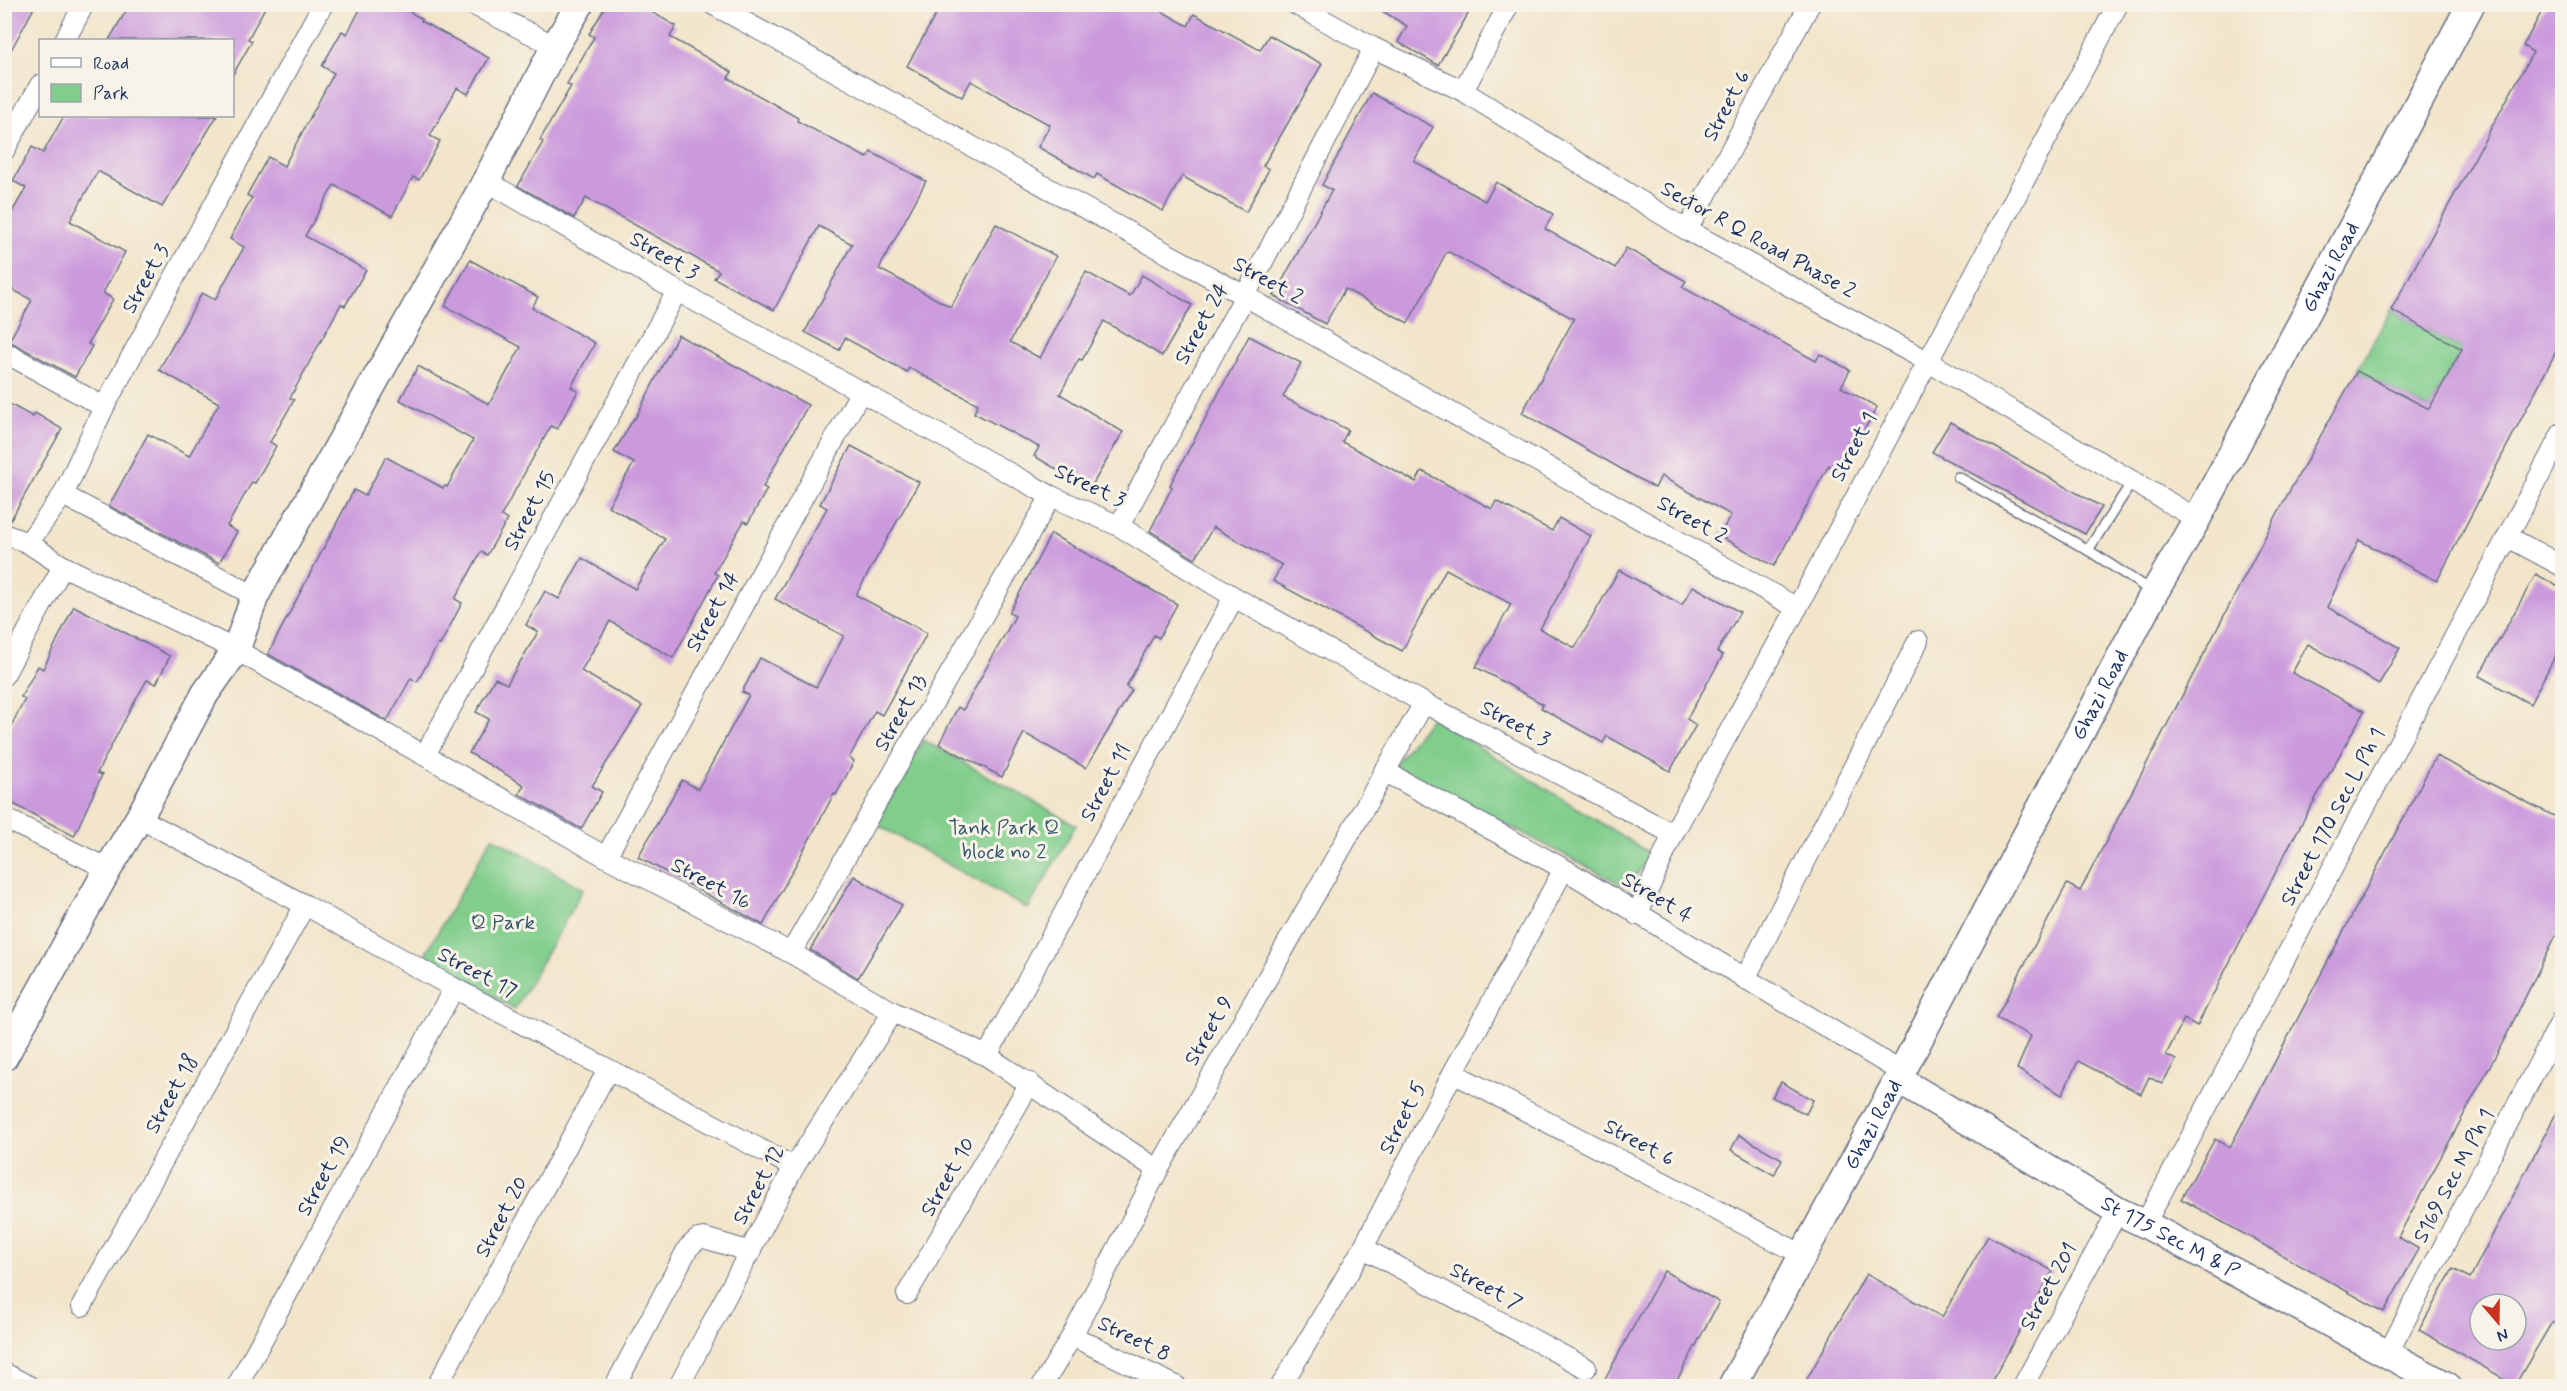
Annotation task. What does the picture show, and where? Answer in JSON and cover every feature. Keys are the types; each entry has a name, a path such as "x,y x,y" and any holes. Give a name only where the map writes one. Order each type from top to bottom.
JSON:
{"street":[{"path":"65,39 84,4"},
{"name":"Street 3","path":"28,543 63,495 104,407 323,4"},
{"path":"472,4 555,46"},
{"path":"4,1057 108,869 139,818 205,694 236,650 255,597 486,181 555,46 580,4"},
{"name":"Street 2","path":"712,4 1245,296 1797,608"},
{"name":"Sector R Q Road Phase 2","path":"1295,4 1374,48 1464,91 1688,230 1927,361 2197,519"},
{"path":"1464,91 1509,4"},
{"name":"Street 6","path":"1688,230 1810,4"},
{"name":"Street 1","path":"1637,915 1673,834 1797,608 2118,4"},
{"name":"Ghazi Road","path":"1732,1386 1900,1075 2154,593 2197,519 2471,4"},
{"name":"Street 24","path":"1119,526 1245,296 1374,48"},
{"path":"4,151 39,87"},
{"name":"Street 3","path":"486,181 677,291 1051,496 1119,526 1234,597 1424,703 1673,834"},
{"name":"Street 15","path":"425,754 677,291"},
{"path":"4,352 104,407"},
{"name":"Street 14","path":"606,856 861,392"},
{"name":"Street 170 Sec L Ph 1","path":"2145,1224 2562,433"},
{"path":"63,495 255,597"},
{"name":"Street 13","path":"791,953 1051,496"},
{"name":"Street 16","path":"4,534 28,543 63,566 236,650 606,856 791,953 893,1012 987,1056 1158,1170"},
{"path":"2508,537 2562,566"},
{"path":"4,675 63,566"},
{"name":"Street 11","path":"987,1056 1234,597"},
{"path":"1745,979 1918,641"},
{"name":"Street 9","path":"1042,1386 1071,1336 1158,1170 1424,703"},
{"name":"Street 4","path":"1384,771 1564,869 1900,1075"},
{"path":"4,818 108,869"},
{"name":"Street 17","path":"139,818 305,905 454,988 794,1167"},
{"name":"Street 5","path":"1281,1386 1364,1248 1453,1073 1564,869"},
{"name":"Street 18","path":"82,1306 305,905"},
{"name":"Street 19","path":"237,1386 454,988"},
{"name":"Street 12","path":"679,1386 794,1167 893,1012"},
{"name":"S169 Sec M Ph 1","path":"2387,1355 2562,1019"},
{"name":"Street 20","path":"437,1386 609,1070"},
{"name":"Street 6","path":"1453,1073 1803,1255"},
{"name":"St 175 Sec M & P","path":"1900,1075 2118,1211 2446,1386"},
{"name":"Street 10","path":"907,1294 1030,1083"},
{"name":"Street 201","path":"2023,1386 2118,1211"},
{"path":"615,1386 691,1245 704,1238 751,1252"},
{"name":"Street 7","path":"1364,1248 1586,1368"},
{"name":"Street 8","path":"1071,1336 1176,1386"},
{"path":"7,1377 29,1386"}],"lane":[{"path":"1958,477 2088,550 2154,593"},
{"path":"2088,550 2132,482"}],"green space":[{"path":"2391,310 2462,349 2429,409 2357,371"},
{"path":"1431,717 1651,854 1628,888 1394,766"},
{"name":"Tank Park Q block no 2","path":"923,740 1076,825 1028,909 876,824"},
{"name":"Q Park","path":"492,837 583,889 515,1009 423,958"}],"building":[{"path":"4,4 36,4 4,63"},
{"path":"130,4 267,4 248,39 252,41 234,72 234,39 110,39"},
{"path":"363,4 396,4 422,19 421,21 489,58 468,94 457,88 430,136 440,141 419,180 413,177 392,216 334,185 305,236 366,270 345,306 341,304 290,398 294,400 270,442 276,446 227,526 237,532 219,563 109,506 148,434 189,456 219,403 159,370 202,293 215,300 244,247 230,239 252,198 247,195 268,157 284,166 334,73 322,66 342,31 347,34"},
{"path":"607,4 638,4 676,26 670,37 732,72 728,78 798,118 797,121 867,158 871,152 926,181 879,269 951,307 996,224 1056,256 1010,342 1040,358 1086,272 1130,296 1142,275 1192,305 1162,356 1104,321 1082,360 1079,359 1060,394 1123,432 1090,489 1034,456 1039,447 974,413 978,404 909,368 907,372 845,338 839,350 805,332 852,244 819,226 774,310 714,278 719,271 586,198 574,218 518,186 543,142 540,140 571,86 567,84 594,37 589,34"},
{"path":"942,4 1149,4 1188,26 1194,14 1260,50 1269,35 1322,64 1263,166 1269,169 1246,212 1182,176 1163,211 1097,174 1094,179 1038,147 1050,125 971,81 962,97 907,66"},
{"path":"1371,4 1474,4 1438,65 1398,42 1407,26"},
{"path":"2546,4 2562,4 2562,340 2437,581 2359,540 2327,607 2400,648 2379,684 2308,644 2292,673 2364,711 2288,848 2197,1026 2184,1019 2166,1055 2176,1060 2162,1084 2149,1077 2141,1094 2078,1061 2062,1095 2017,1069 2031,1036 1996,1018 2067,884 2080,891 2284,501 2357,371 2429,409 2462,349 2391,310 2533,52 2523,46"},
{"path":"1372,93 1433,127 1414,161 1485,201 1496,182 1553,214 1545,229 1615,268 1626,248 1686,281 1682,287 1816,361 1820,354 1850,370 1841,387 1877,407 1856,445 1853,443 1838,471 1829,465 1774,566 1719,536 1731,515 1661,476 1655,488 1522,413 1574,319 1513,286 1449,252 1446,253 1408,323 1345,289 1325,324 1274,296 1332,190 1322,185"},
{"path":"63,117 216,117 162,207 98,171 70,221 125,252 103,293 113,299 88,344 92,346 75,377 9,341 32,300 4,285 4,226 26,188 13,181 32,147 43,153"},
{"path":"470,260 538,297 532,308 595,343 571,387 578,391 557,429 551,426 501,516 507,520 487,555 481,552 455,599 462,603 440,645 438,644 417,682 411,678 387,721 268,654 354,490 365,496 386,457 443,488 447,487 473,440 400,400 418,366 489,404 521,347 445,306"},
{"path":"678,335 808,405 763,487 767,489 748,523 744,521 714,573 718,575 673,658 610,621 581,671 642,706 592,786 602,792 581,829 519,794 524,785 469,753 489,719 476,712 495,678 507,684 538,632 526,625 545,591 559,599 582,558 635,589 665,539 608,506 634,463 614,452 635,419"},
{"path":"1249,336 1301,363 1283,397 1348,430 1342,442 1416,482 1422,471 1492,509 1496,501 1552,531 1559,518 1591,536 1540,629 1575,648 1619,570 1682,605 1693,586 1740,612 1717,652 1723,655 1687,719 1696,725 1670,771 1607,736 1603,743 1541,708 1543,704 1476,667 1511,604 1446,569 1402,651 1273,581 1282,565 1213,527 1195,559 1150,531 1172,487 1170,485"},
{"path":"4,401 33,417 35,413 62,429 9,523 4,522 4,469 11,458 4,455"},
{"path":"1950,422 2102,507 2085,534 1932,452"},
{"path":"851,446 919,482 856,595 927,633 882,715 875,711 849,758 854,761 763,925 638,857 682,780 698,789 749,695 742,692 760,658 816,687 844,636 775,599 827,508 820,504"},
{"path":"1051,534 1177,604 1159,638 1154,635 1126,687 1132,690 1086,768 1024,733 1002,777 939,744 958,707 963,710 1015,616 1009,613"},
{"path":"2536,574 2562,589 2562,643 2530,704 2479,676"},
{"path":"74,606 170,656 156,684 147,680 132,706 97,773 102,775 74,836 4,799 4,740 25,699 21,697 38,666 43,669"},
{"path":"2436,756 2562,820 2562,923 2505,1038 2398,1237 2419,1249 2384,1312 2181,1199 2215,1139 2230,1147"},
{"path":"854,876 902,905 858,978 810,950"},
{"path":"1781,1082 1813,1100 1806,1114 1772,1097"},
{"path":"2562,1102 2562,1328 2552,1322 2515,1385 2419,1330 2453,1269 2470,1278"},
{"path":"1739,1135 1782,1159 1774,1175 1731,1150"},
{"path":"1988,1236 2053,1271 1989,1386 1803,1386 1866,1274 1942,1317"},
{"path":"1664,1271 1719,1302 1674,1386 1601,1386"}]}
